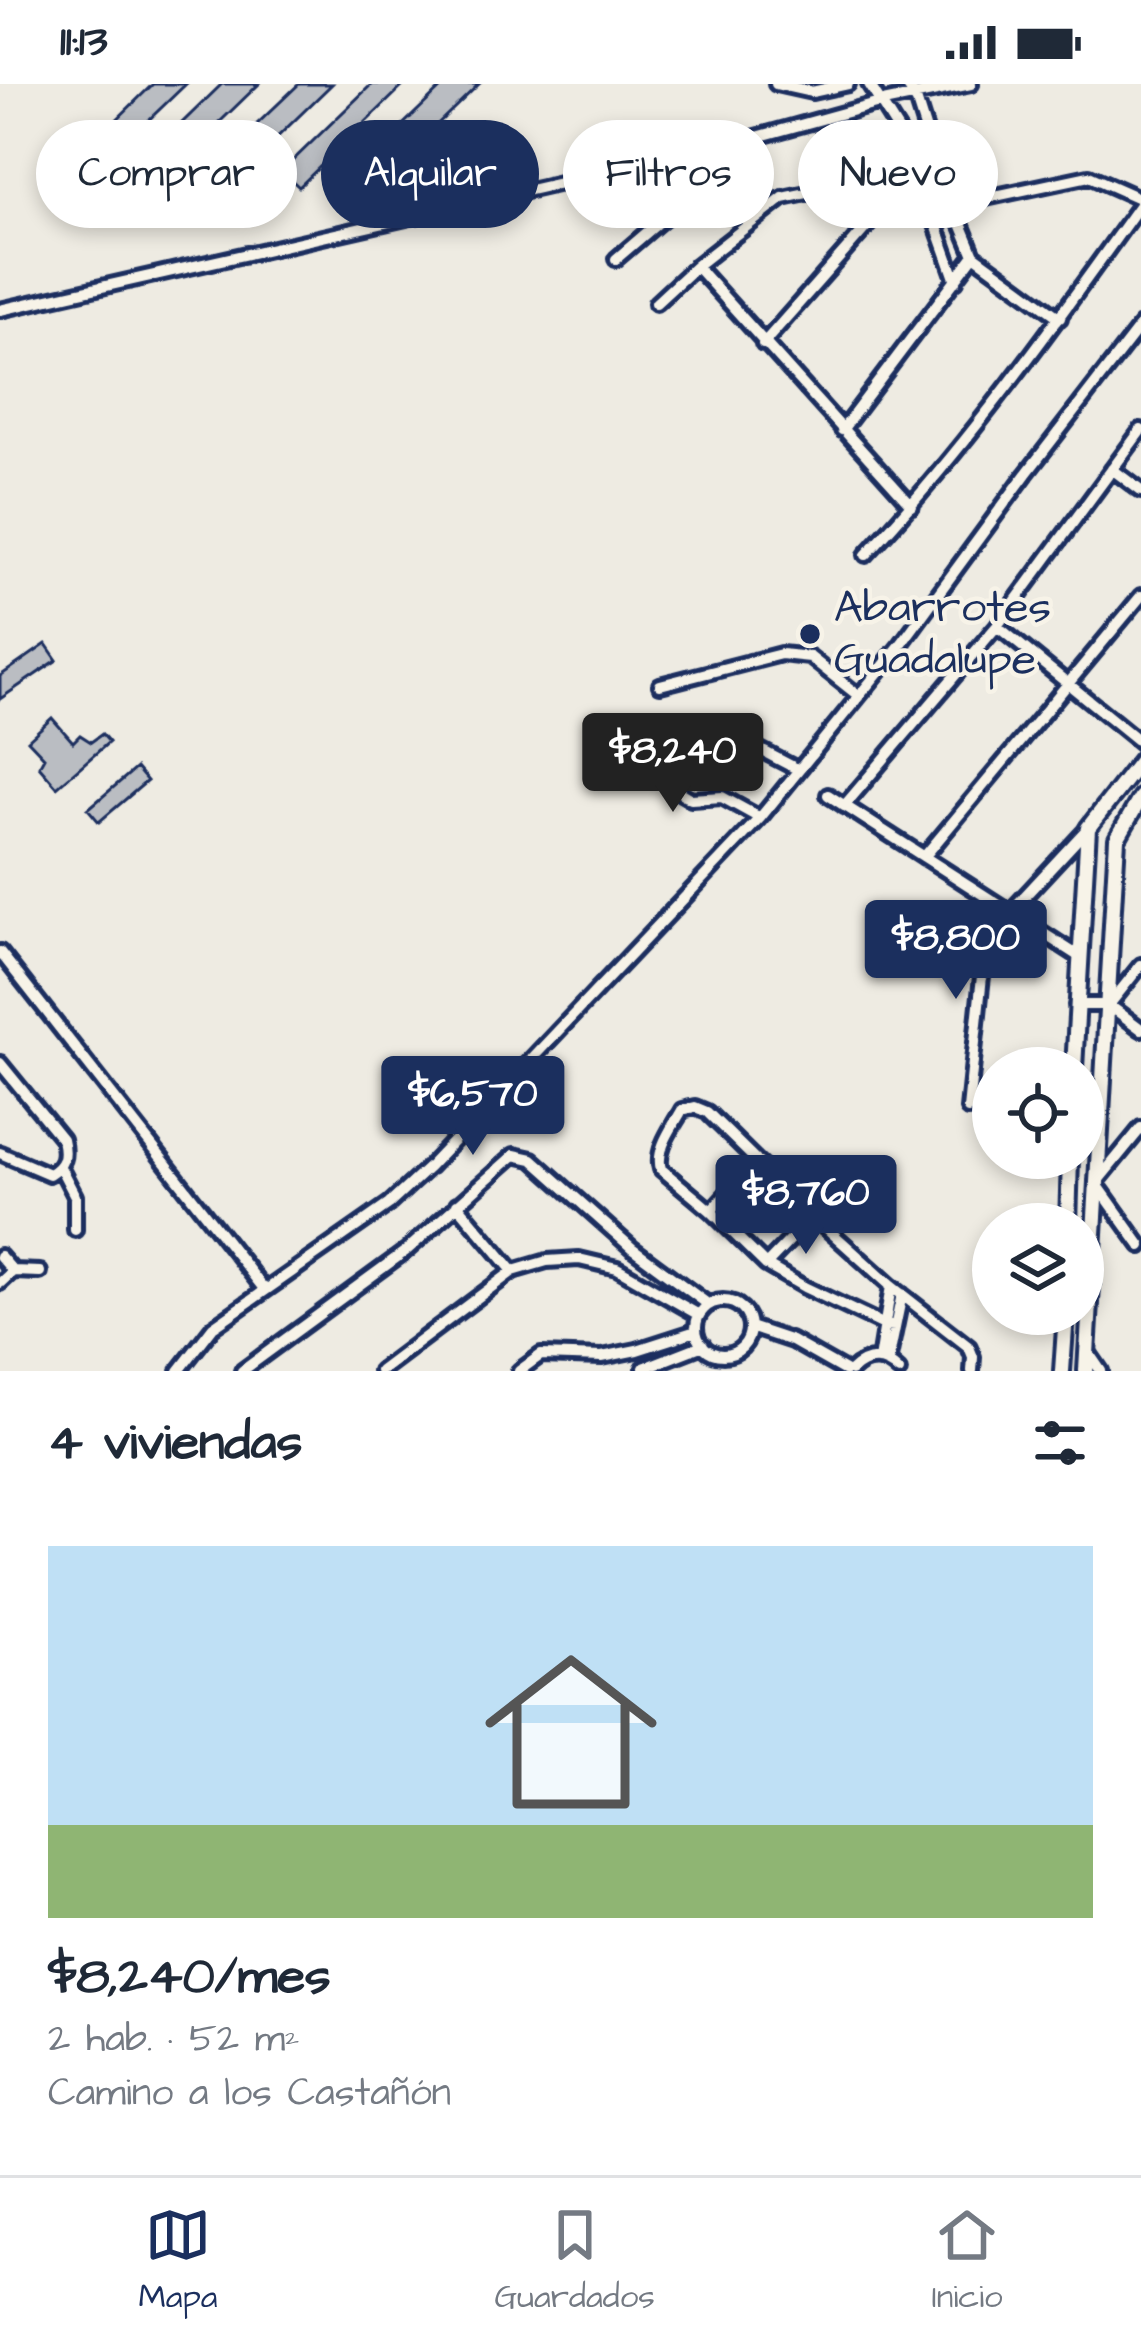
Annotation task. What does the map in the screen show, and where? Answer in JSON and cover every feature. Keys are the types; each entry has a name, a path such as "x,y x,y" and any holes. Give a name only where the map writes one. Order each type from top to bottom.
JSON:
{"street":[{"path":"776,84 812,92 848,84"},
{"path":"869,84 893,120"},
{"path":"906,84 923,120"},
{"path":"774,132 970,84"},
{"path":"866,555 912,506 1060,318 1141,201 1089,176 998,195"},
{"path":"0,310 563,182"},
{"path":"656,303 783,198 798,195"},
{"path":"616,259 652,228"},
{"path":"763,344 865,228"},
{"path":"935,228 956,281"},
{"path":"963,228 974,255 1060,318"},
{"path":"842,430 974,255"},
{"path":"696,266 912,506"},
{"path":"179,1371 213,1327 388,1204 429,1167 760,818 902,643 1141,325"},
{"path":"844,806 997,626 1141,430"},
{"path":"1112,470 1141,491"},
{"path":"924,857 1141,596"},
{"path":"997,626 1141,743"},
{"path":"660,685 781,654 810,657 859,696"},
{"path":"635,741 676,790 691,799 722,797 760,818"},
{"path":"751,746 799,770"},
{"path":"1010,912 1088,828 1141,760"},
{"path":"828,795 1080,956"},
{"path":"1086,1371 1117,839 1141,797"},
{"path":"1074,1047 1088,828"},
{"path":"968,1109 990,900"},
{"path":"0,952 263,1289"},
{"path":"1108,1005 1141,964"},
{"path":"1076,1005 1108,1005 1141,1029"},
{"path":"0,1063 62,1139 65,1154 60,1167 49,1174 0,1153"},
{"path":"889,1326 766,1265 661,1168 659,1152 682,1109 707,1112 813,1216 969,1347 972,1371"},
{"path":"1096,1184 1141,1128"},
{"path":"242,1371 407,1250 514,1155 532,1159 632,1248 709,1305"},
{"path":"711,1211 756,1162"},
{"path":"60,1167 75,1196 75,1230"},
{"path":"1096,1184 1141,1246"},
{"path":"457,1204 513,1271"},
{"path":"766,1265 813,1216"},
{"path":"617,1268 632,1248"},
{"path":"0,1256 13,1271"},
{"path":"380,1371 513,1271 547,1261 579,1259 617,1268 699,1315"},
{"path":"0,1283 13,1271 40,1272"},
{"path":"884,1361 896,1290"},
{"path":"736,1304 746,1314 750,1327 746,1343 734,1354 718,1354 703,1345 696,1331 699,1315 709,1305 736,1304"},
{"path":"750,1327 792,1341 848,1371 858,1364 884,1361 899,1371"},
{"path":"519,1371 541,1355 602,1357 696,1331"},
{"path":"1062,1371 1065,1335"},
{"path":"637,1350 643,1369 703,1345"},
{"path":"1088,1352 1102,1371"},
{"path":"541,1355 543,1371"}],"building":[{"path":"153,84 186,84 149,120 116,120"},
{"path":"222,84 259,84 222,120 185,120"},
{"path":"299,84 332,84 295,120 261,120"},
{"path":"372,84 405,84 368,120 335,120"},
{"path":"445,84 479,84 442,120 408,120"},
{"path":"321,133 321,166 299,187 297,156"},
{"path":"46,644 57,660 0,699 0,676"},
{"path":"52,718 73,742 80,735 91,742 102,734 109,742 57,787 39,766 44,757 28,740"},
{"path":"136,768 147,781 99,822 88,809"}],"place":[{"name":"Abarrotes Guadalupe","path":"810,634"}]}
